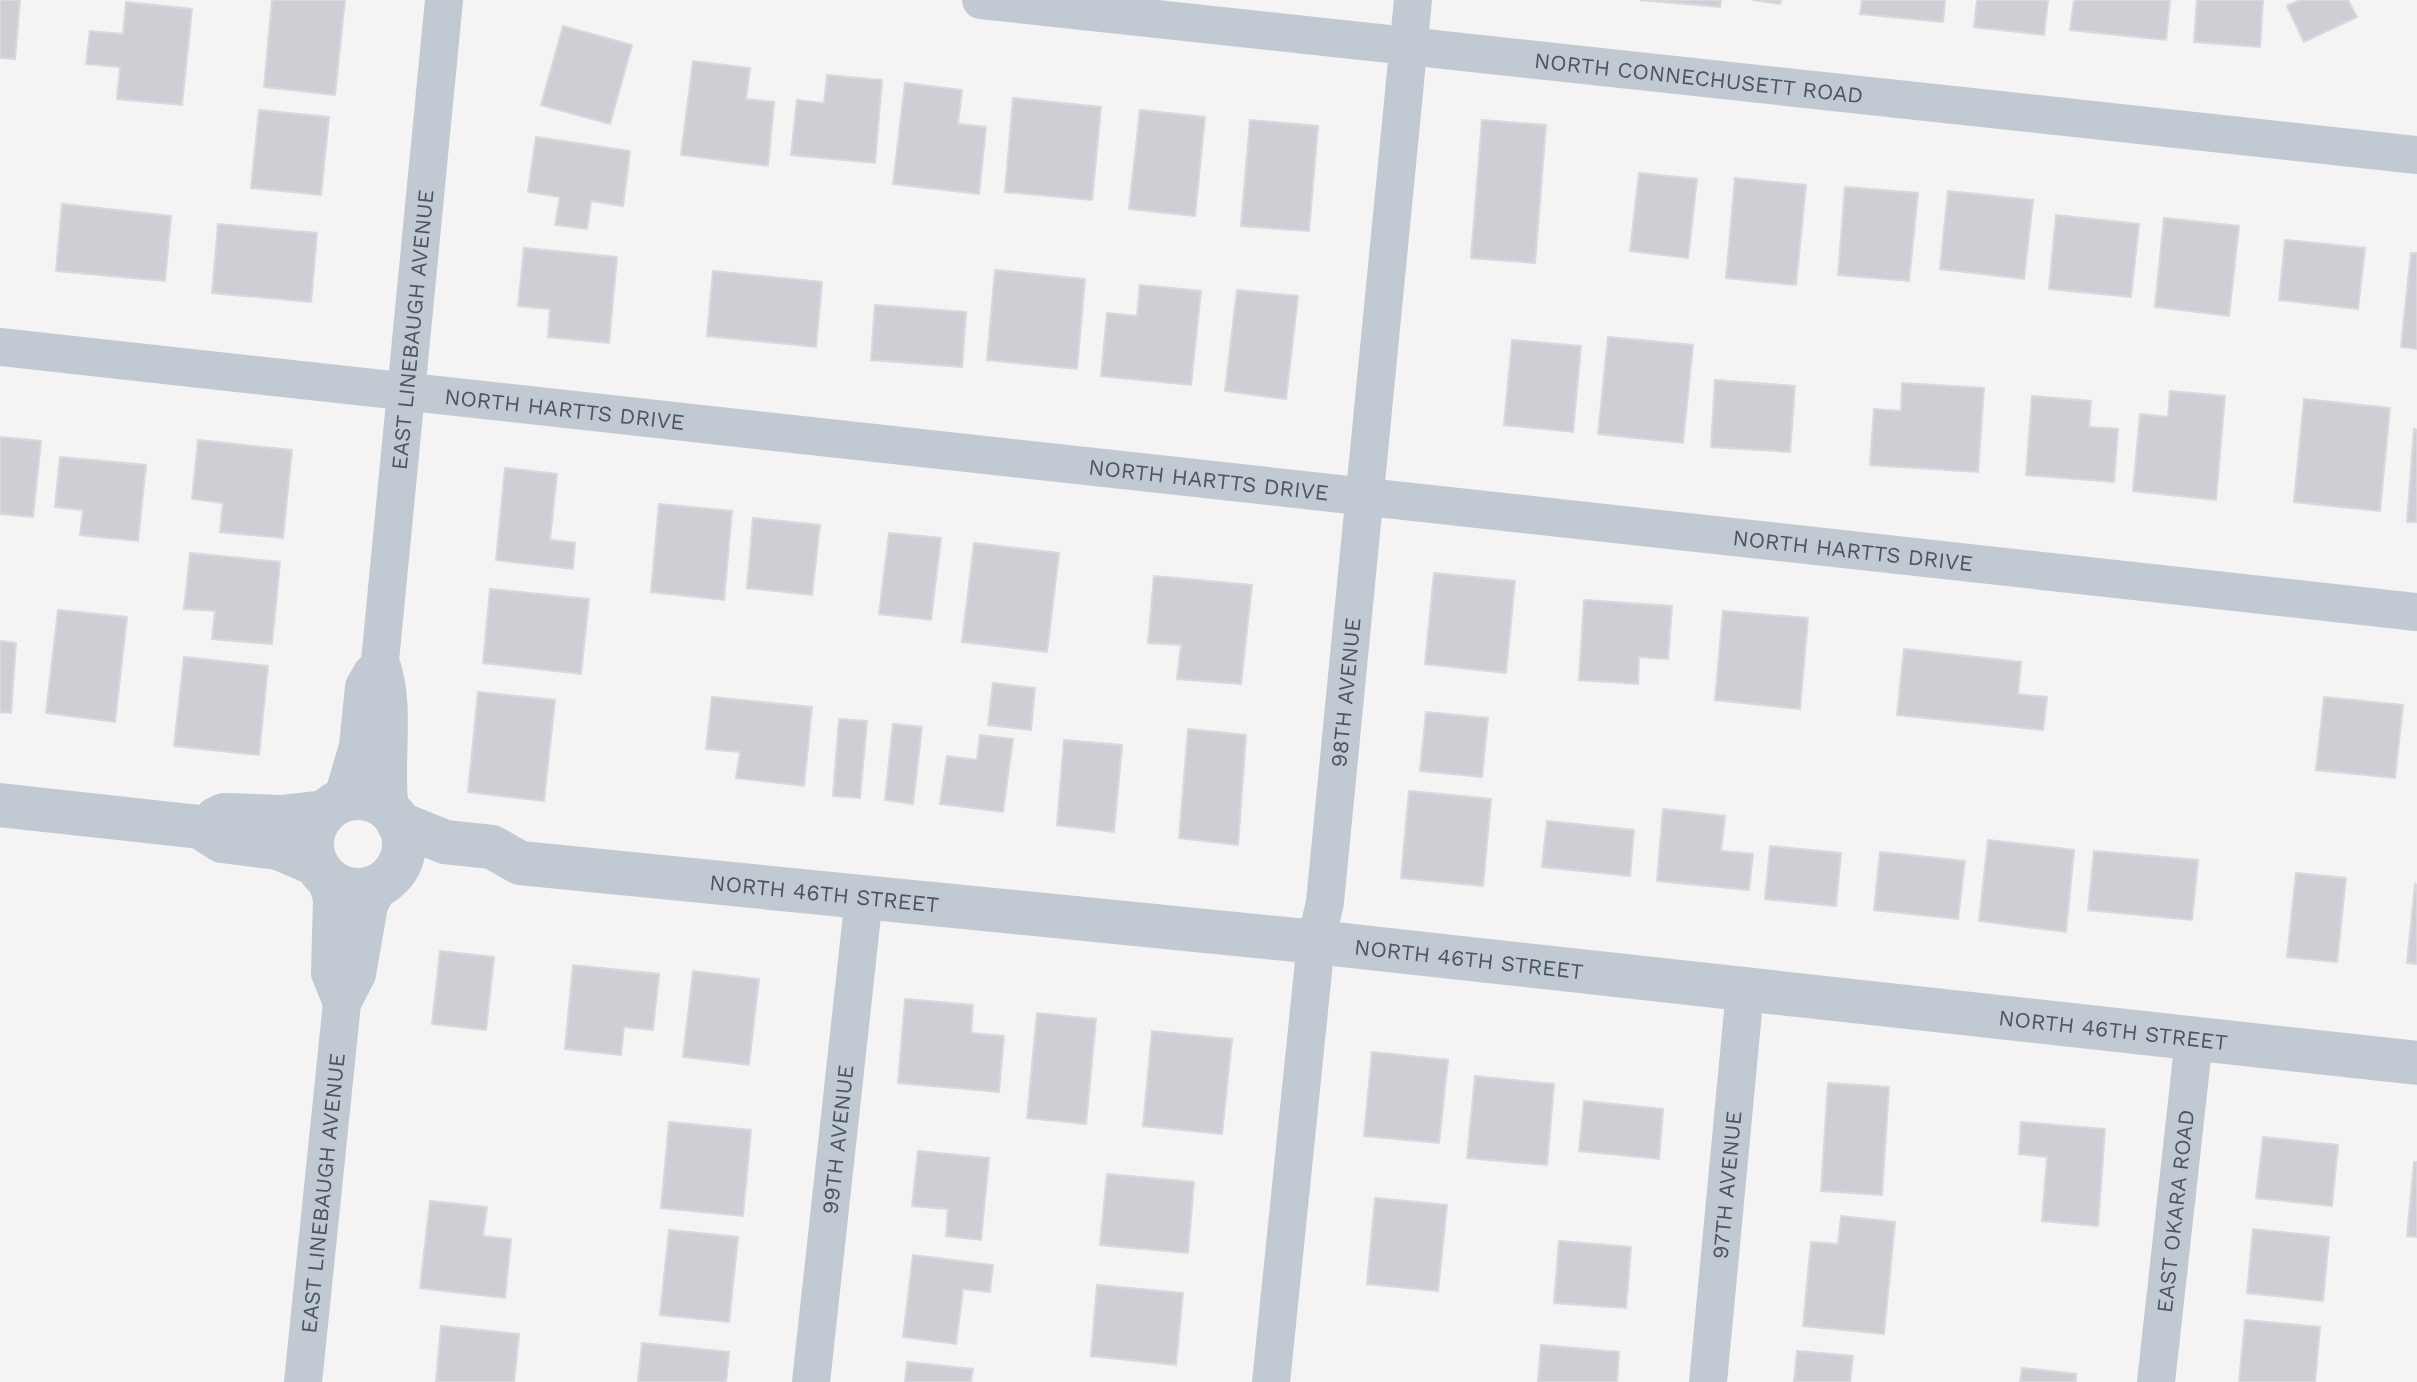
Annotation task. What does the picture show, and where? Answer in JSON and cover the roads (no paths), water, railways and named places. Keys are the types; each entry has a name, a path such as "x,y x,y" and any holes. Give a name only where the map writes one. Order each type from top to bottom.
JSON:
{"street":[{"name":"EAST LINEBAUGH AVENUE","path":"333,806 358,746 364,687 380,661 444,0"},
{"name":"NORTH CONNECHUSETT ROAD","path":"981,0 2417,155"},
{"name":"98TH AVENUE","path":"1271,1382 1316,942 1325,902 1362,497 1413,0"},
{"name":"NORTH HARTTS DRIVE","path":"0,347 2417,612"},
{"name":"EAST LINEBAUGH AVENUE","path":"380,661 390,686 386,780 394,817"},
{"path":"0,805 200,827 222,841 278,848 351,889 385,881 403,850 394,817 367,799 281,817 224,815 200,827"},
{"path":"320,870 313,836 333,806"},
{"name":"NORTH 46TH STREET","path":"394,817 445,842 492,847 520,863 1316,942 2417,1063"},
{"name":"NORTH 46TH STREET","path":"385,881 441,870 491,873 520,863"},
{"name":"EAST LINEBAUGH AVENUE","path":"320,870 332,898 330,973 342,1003"},
{"name":"EAST LINEBAUGH AVENUE","path":"303,1382 342,1003 357,974 369,905 385,881"},
{"name":"99TH AVENUE","path":"811,1382 864,897"},
{"name":"97TH AVENUE","path":"1708,1382 1745,990"},
{"name":"EAST OKARA ROAD","path":"2156,1382 2194,1039"}]}
